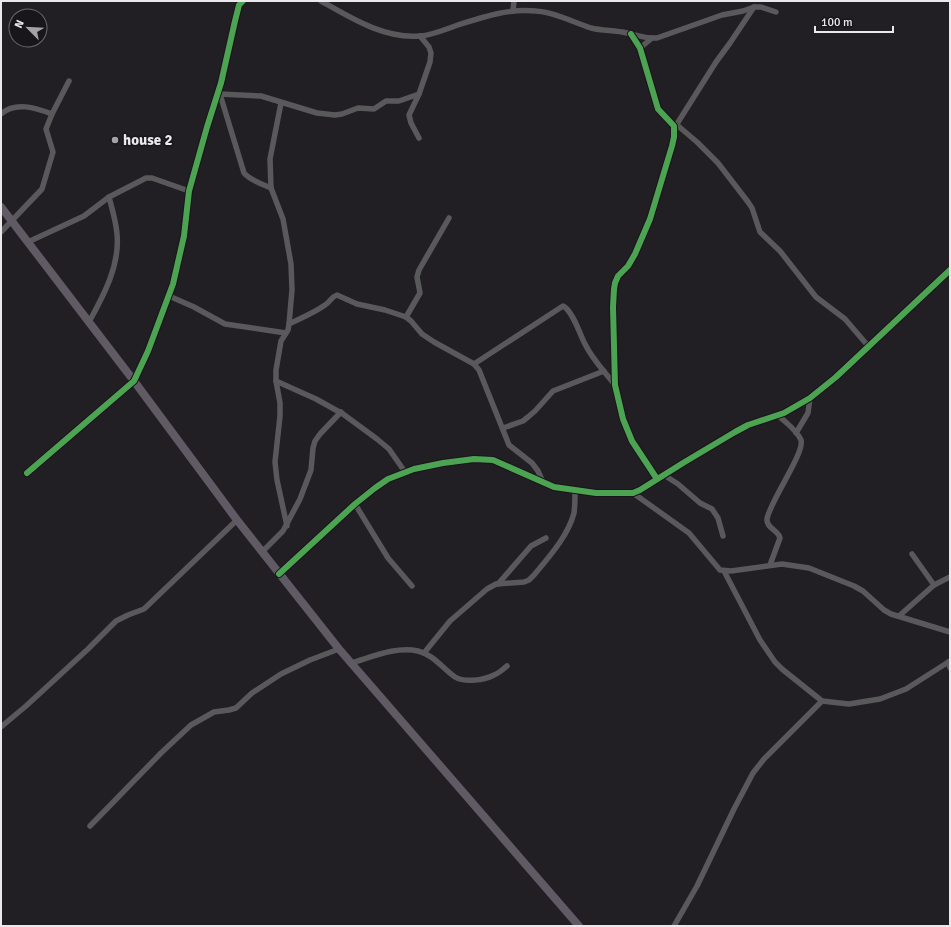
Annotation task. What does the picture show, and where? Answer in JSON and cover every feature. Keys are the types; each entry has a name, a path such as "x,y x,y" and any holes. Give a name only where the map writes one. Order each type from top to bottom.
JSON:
{"highway":[{"path":"1,207 134,381 237,520 339,649 580,926"}],"street":[{"path":"27,473 134,381 148,351 173,284 184,236 189,191 207,127 219,92 235,21 243,1"},
{"path":"321,1 372,27 394,33 420,36 439,32 500,13 513,11 550,13 590,27 652,38 669,34 722,15 743,11 754,7 761,7 776,12"},
{"path":"513,11 514,1"},
{"path":"657,479 643,459 627,430 616,385 613,306 614,289 618,276 628,266 635,254 650,219 672,146 676,126 716,62 754,7"},
{"path":"631,34 640,48 658,109 714,159 752,208 760,232 780,251 816,297 845,319 868,347"},
{"path":"419,138 409,119 409,115 419,94 430,62 431,53 429,47 420,36"},
{"path":"640,48 652,38"},
{"path":"1,232 41,192 53,154 46,129 69,81"},
{"path":"219,92 261,96 317,113 335,114 342,114 358,108 375,108 386,101 400,101 419,94"},
{"path":"219,92 244,173 247,177 272,188"},
{"path":"281,102 270,158 272,188 282,219 291,264 292,290 289,324 280,344 276,370 280,416 275,462 277,480 287,526"},
{"path":"1,114 10,109 29,107 52,114"},
{"path":"28,242 84,216 109,197 133,184 149,178 189,191"},
{"path":"89,322 102,298 113,269 116,252 117,235 115,218 109,197"},
{"path":"406,317 420,293 417,277 419,270 449,218"},
{"path":"279,574 355,504 388,479 405,472 443,463 474,459 493,460 513,467 554,487 575,491 596,493 632,493 640,490 748,425 778,415 801,405 836,377 950,270"},
{"path":"289,324 319,309 337,295 357,304 385,310 406,317 422,334 474,364 479,370 510,445 532,464 538,471 543,482"},
{"path":"169,296 194,307 225,324 286,333"},
{"path":"474,364 563,306 567,308 588,350 616,385"},
{"path":"503,428 523,421 554,391 604,371"},
{"path":"276,382 316,399 341,412 388,449 405,472"},
{"path":"796,433 808,413 810,398"},
{"path":"262,552 287,526 307,480 310,470 312,448 315,441 341,412"},
{"path":"770,565 780,535 768,525 767,518 781,486 800,452 801,445 801,440 796,433 778,415"},
{"path":"664,475 678,484 700,502 712,509 718,518 723,536"},
{"path":"424,653 450,621 487,589 498,584 524,582 529,580 534,575 564,536 574,512 575,491"},
{"path":"632,493 689,533 718,567 724,571 760,640 775,662 822,701 849,704 880,699 906,689 949,664"},
{"path":"355,504 388,558 412,586"},
{"path":"1,727 88,649 116,621 144,609 237,520"},
{"path":"498,584 531,546 546,538"},
{"path":"912,554 934,585"},
{"path":"724,571 782,564 809,568 863,591 884,610 891,614 950,632"},
{"path":"899,616 934,585 950,577"},
{"path":"90,826 160,753 191,726 214,712 236,708 252,693 281,674 310,660 339,649"},
{"path":"351,663 402,650 416,651 424,653 438,662 456,678 465,680 494,676 507,666"},
{"path":"674,926 697,886 734,809 753,774 764,759 822,701"}],"cycle path":[{"path":"27,473 134,381 148,351 173,284 184,236 189,191 221,83 239,5 243,1"},
{"path":"631,34 640,48 658,109 674,126 672,146 650,219 635,254 628,266 618,276 615,283 613,307 615,385 623,419 632,441 657,479"},
{"path":"279,574 355,504 375,488 388,479 414,469 474,459 493,460 554,487 596,493 633,493 640,490 735,432 748,425 784,413 810,398 836,377 950,270"}],"place":[{"name":"house 2","path":"115,140"}]}
